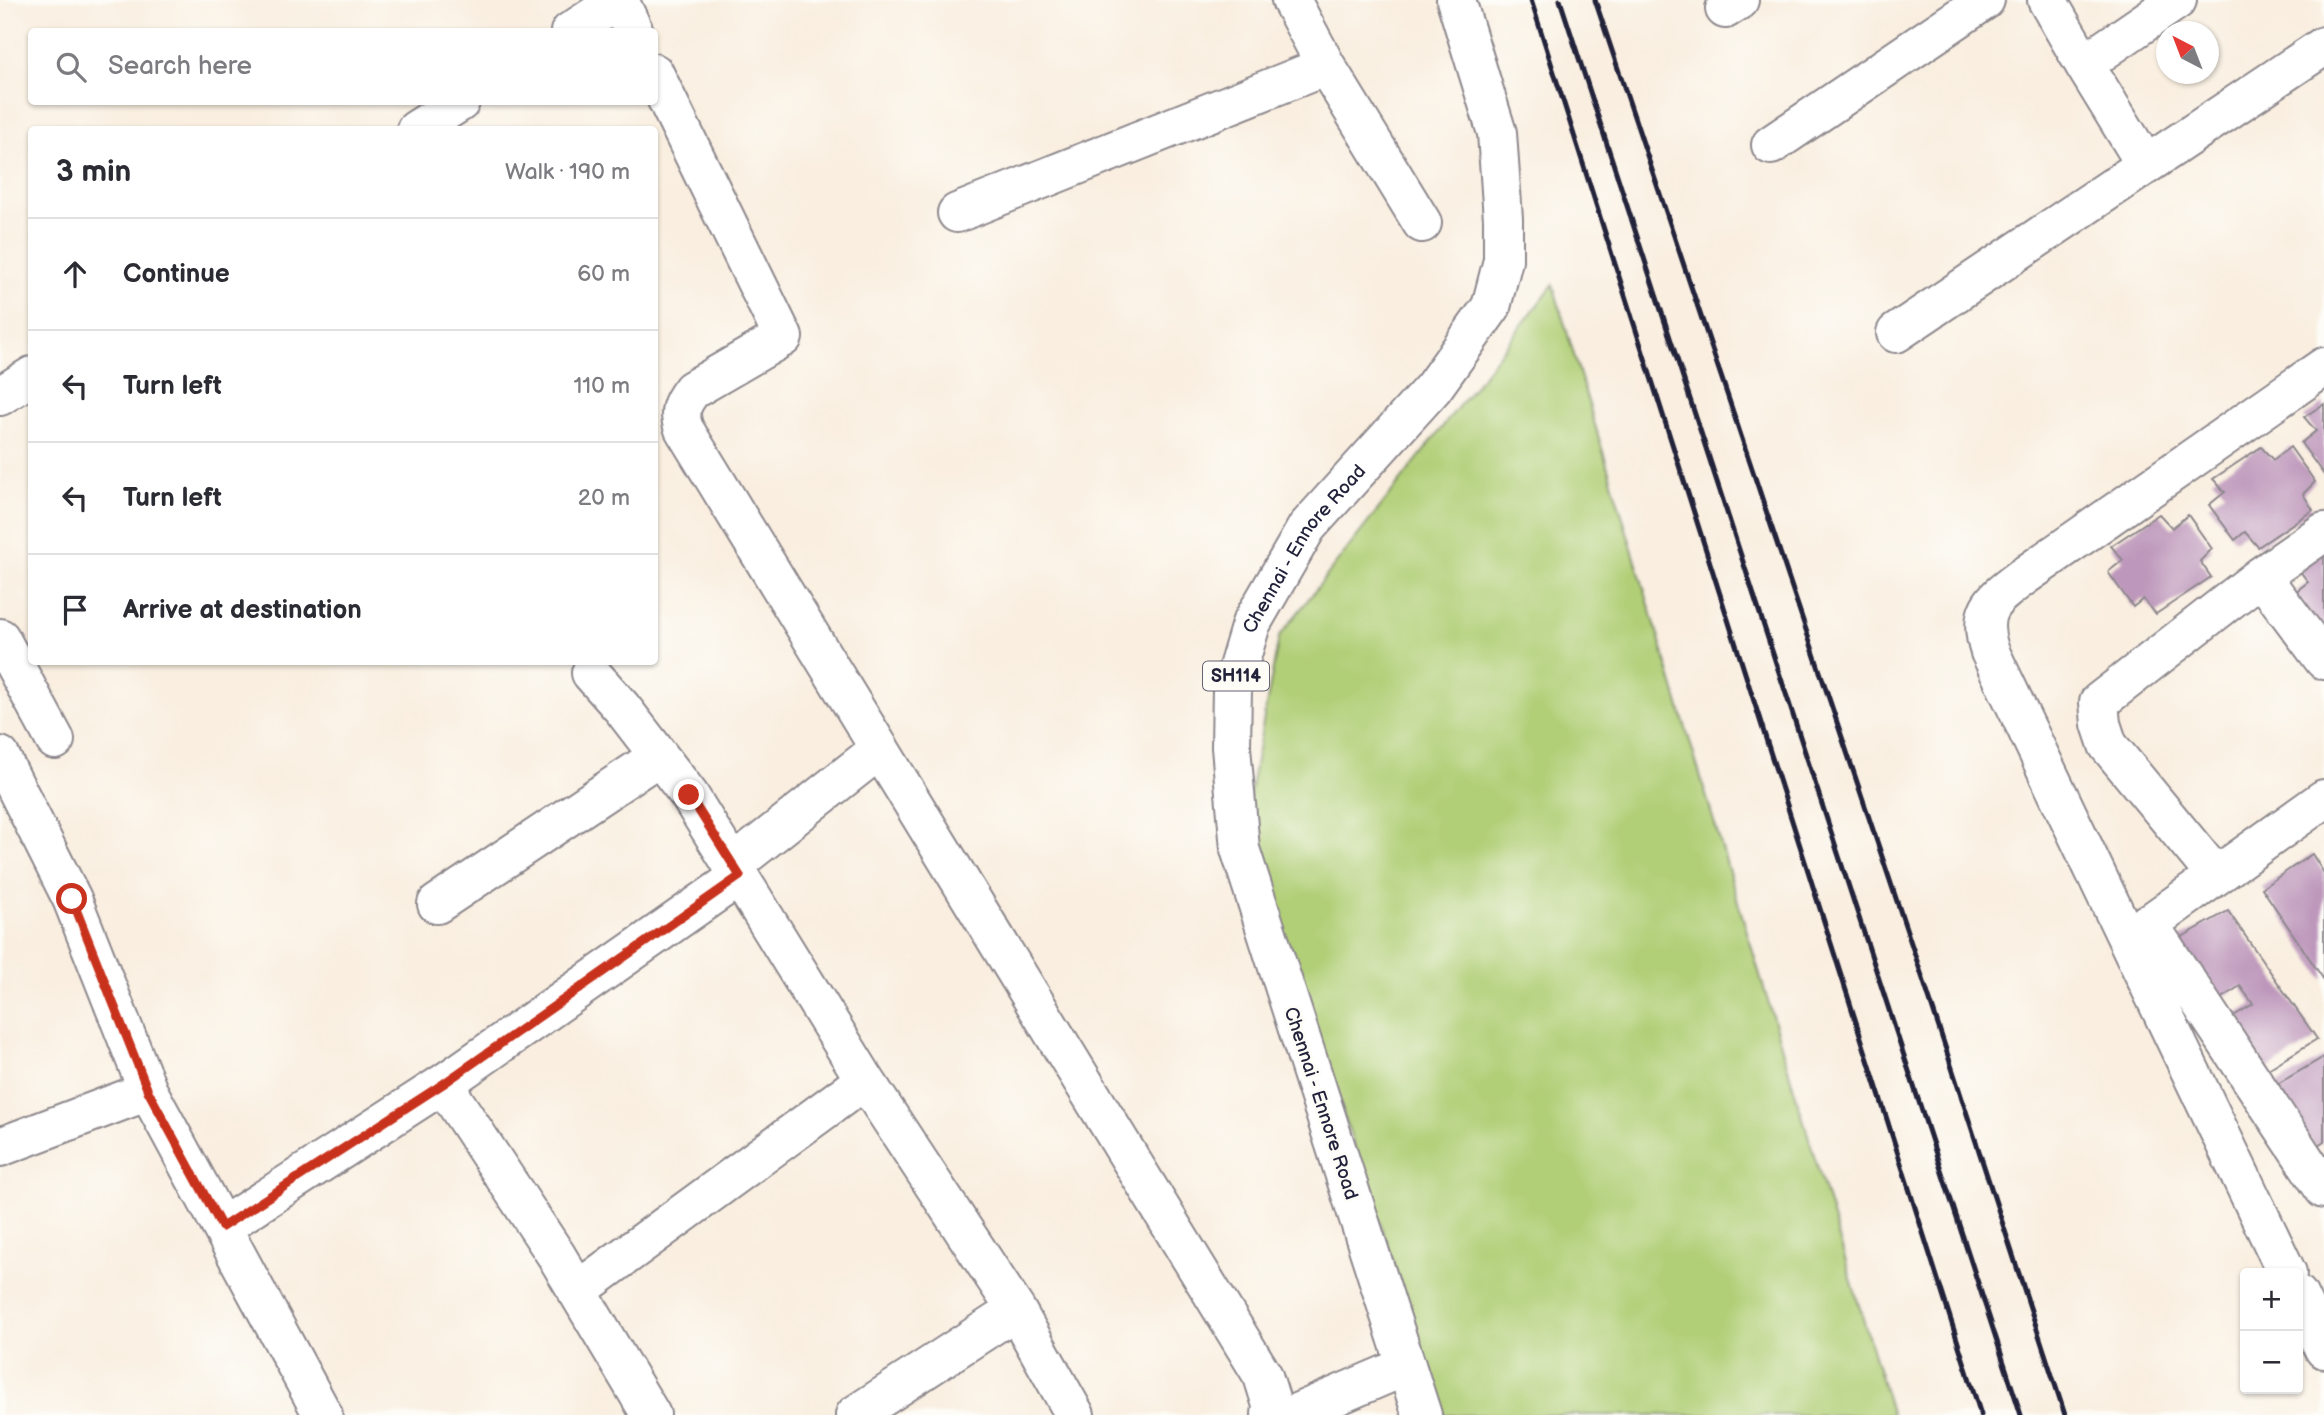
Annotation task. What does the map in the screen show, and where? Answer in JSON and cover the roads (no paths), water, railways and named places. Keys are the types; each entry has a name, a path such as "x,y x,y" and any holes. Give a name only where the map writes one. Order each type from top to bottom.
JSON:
{"street":[{"path":"576,28 619,0 632,28"},
{"path":"1291,0 1326,66 1422,223"},
{"name":"Chennai - Ennore Road","path":"1422,1415 1240,849 1231,747 1232,688 1251,624 1307,527 1433,388 1491,307 1503,260 1497,133 1456,0"},
{"path":"1771,145 1985,0"},
{"path":"2047,0 2146,165"},
{"path":"2084,64 2177,0"},
{"path":"1896,333 2324,46"},
{"path":"957,213 1326,66"},
{"path":"658,81 783,337 692,390 683,402 679,414 684,429 1263,1376 1272,1405 1271,1415"},
{"path":"422,126 455,105"},
{"path":"2285,1268 2137,931 1990,652 1984,636 1983,621 1991,604 2024,576 2324,367"},
{"path":"0,396 28,378"},
{"path":"2216,876 2108,745 2101,724 2099,702 2261,576 2324,532"},
{"path":"2261,576 2324,660"},
{"path":"0,638 55,740"},
{"path":"591,673 622,708 689,795 865,1080 1016,1310 1075,1415"},
{"path":"222,1227 443,1084 737,871 880,749"},
{"path":"0,756 72,899 148,1091 323,1415"},
{"path":"437,904 659,756"},
{"path":"2137,931 2216,876 2319,813"},
{"path":"2137,931 2324,1189"},
{"path":"577,1290 865,1080"},
{"path":"443,1084 577,1290 651,1415"},
{"path":"0,1147 148,1091"},
{"path":"2303,1305 2324,1349"},
{"path":"855,1415 1016,1310"},
{"path":"1292,1415 1406,1366"}],"railway":[{"path":"1531,0 1981,1415"},
{"path":"1560,0 2021,1415"},
{"path":"1595,0 1923,979 2065,1415"}]}
